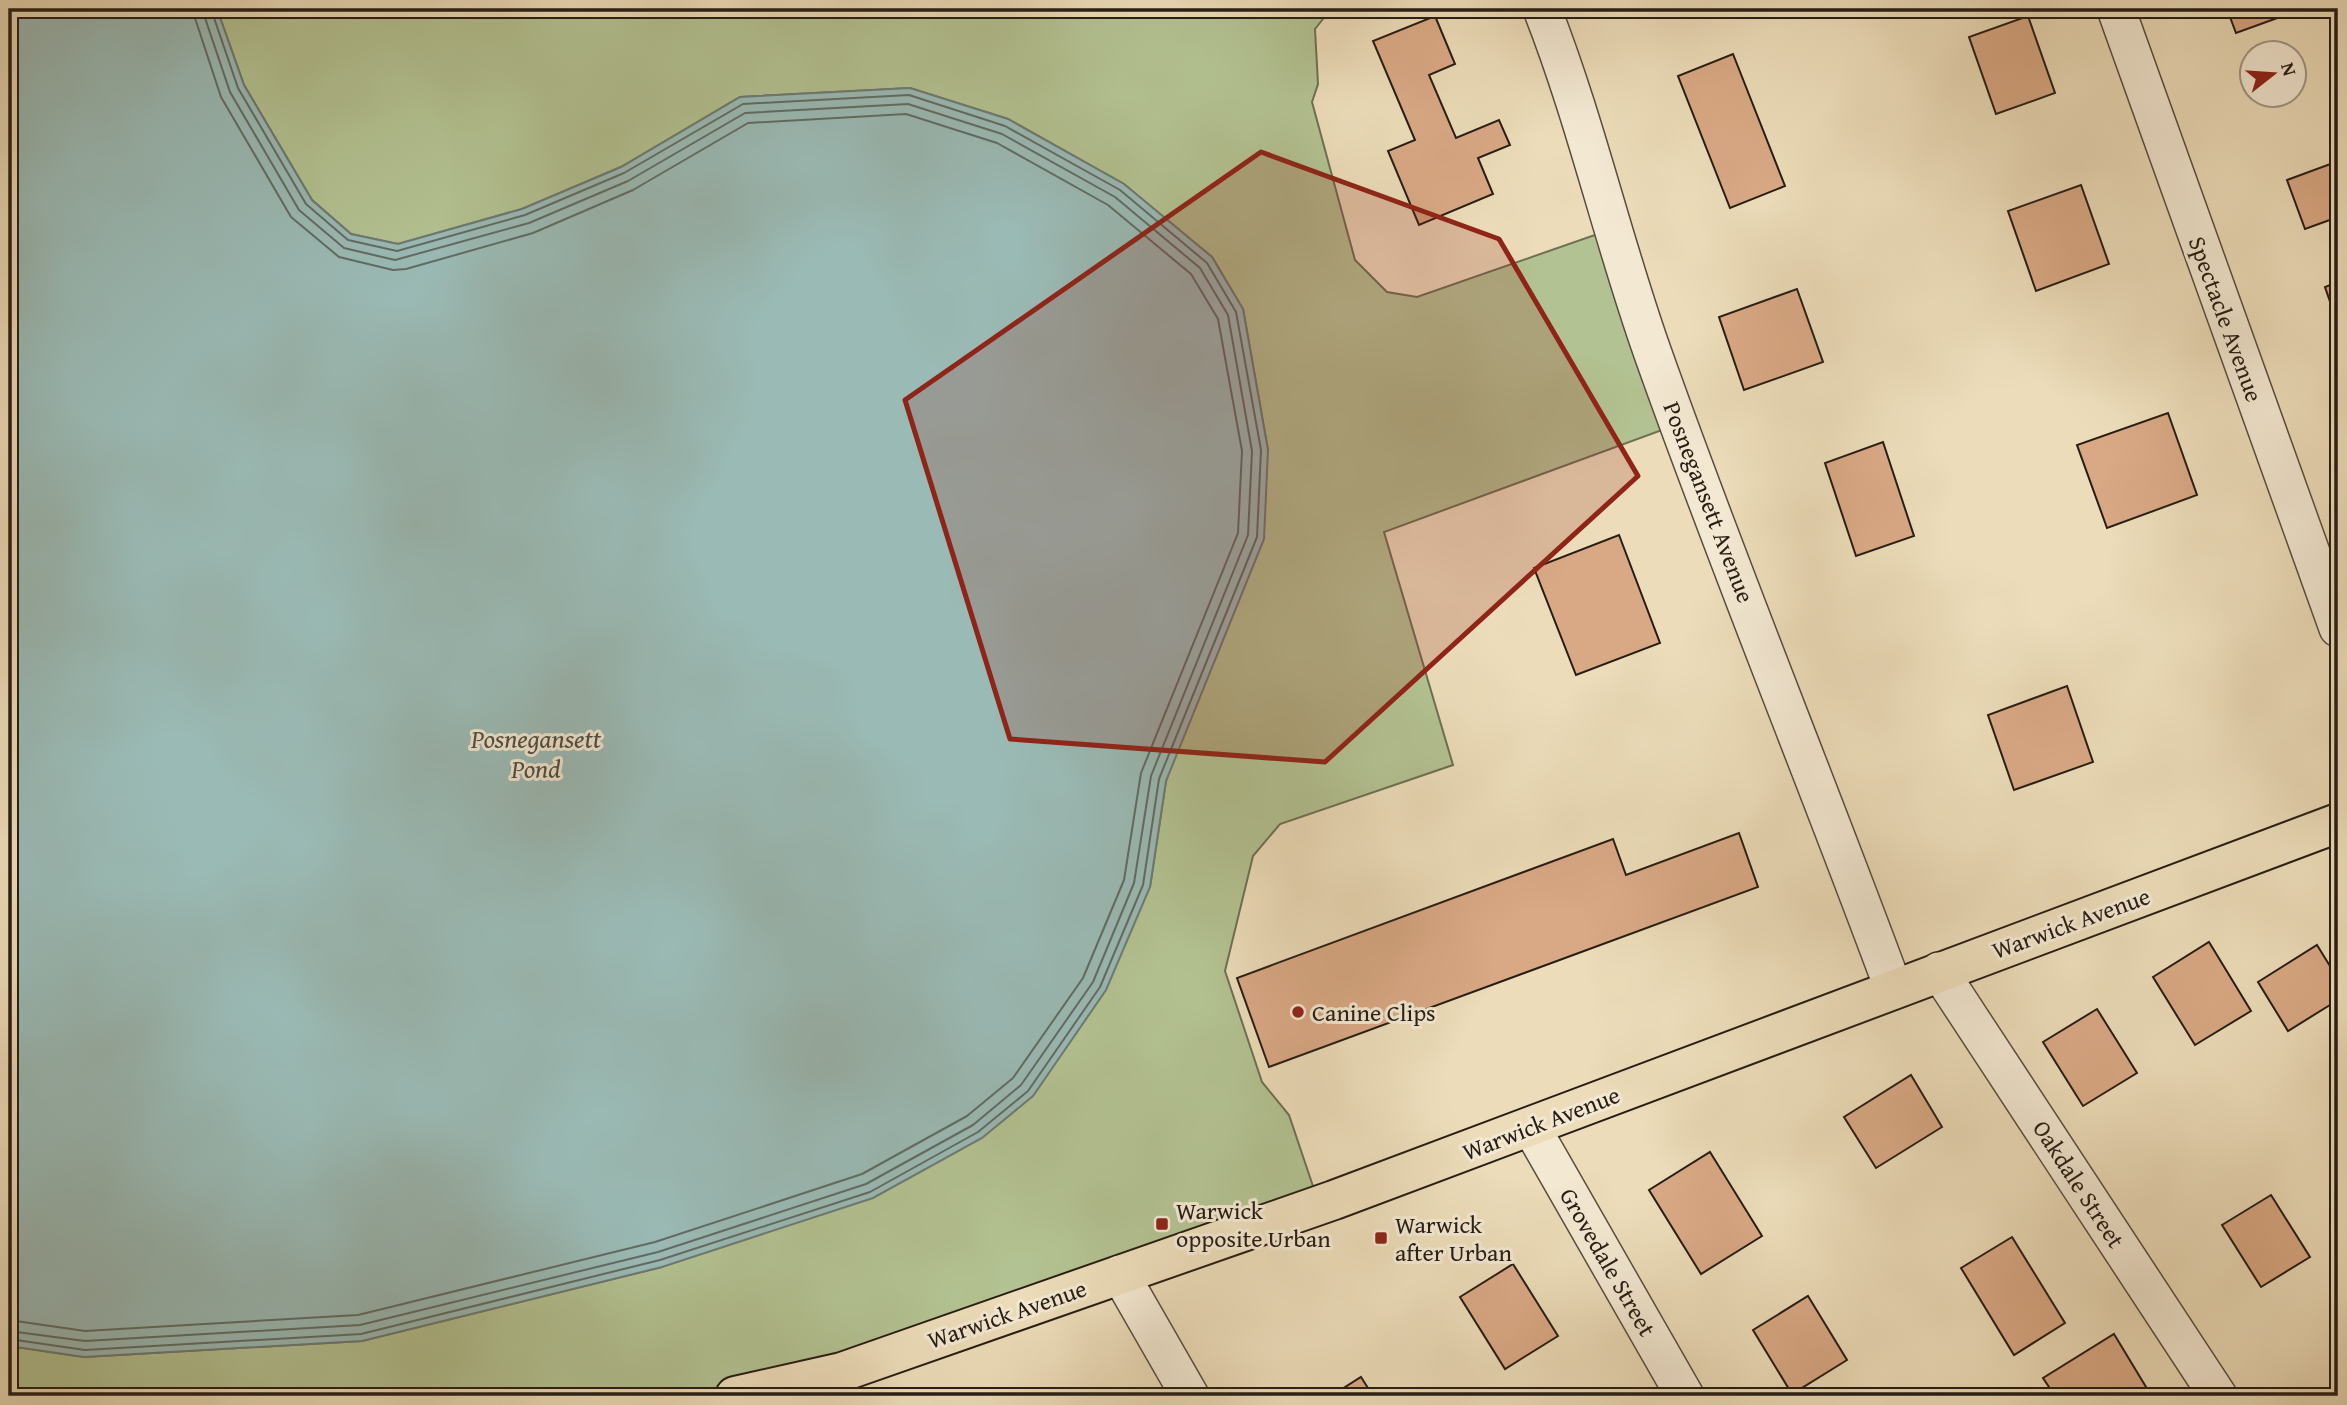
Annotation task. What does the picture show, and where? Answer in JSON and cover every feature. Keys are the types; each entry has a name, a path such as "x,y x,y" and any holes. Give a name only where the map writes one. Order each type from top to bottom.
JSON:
{"main road":[{"name":"Warwick Avenue","path":"735,1396 842,1372 1334,1200 2338,823"}],"street":[{"name":"Posnegansett Avenue","path":"1542,9 1569,79 1627,279 1693,468 1807,756 1894,990"},
{"name":"Spectacle Avenue","path":"2116,9 2338,628"},
{"name":"Oakdale Street","path":"1939,971 2218,1396"},
{"name":"Grovedale Street","path":"1531,1127 1685,1396"},
{"path":"1120,1274 1190,1396"}],"highlighted area":[{"path":"1261,152 1499,239 1638,476 1325,762 1010,739 905,400"}],"green space":[{"path":"217,9 1331,9 1315,29 1318,84 1312,102 1355,260 1387,292 1417,297 1612,229 1684,422 1384,532 1453,765 1280,824 1253,856 1225,971 1262,1082 1289,1115 1319,1204 746,1396 9,1396 9,1346 84,1357 362,1341 662,1267 1150,887 1166,781 1268,450 1243,309 1212,257 1124,184 1008,119 910,88 740,97 621,167 522,209 398,244 351,234 312,200 244,85"}],"water":[{"name":"Posnegansett Pond","path":"9,9 217,9 244,85 312,200 351,234 398,244 522,209 621,167 740,97 910,88 1008,119 1124,184 1212,257 1243,309 1268,450 1264,539 1166,781 1150,887 1106,990 1033,1096 982,1138 873,1198 662,1267 362,1341 84,1357 9,1346"}],"building":[{"path":"2227,9 2290,9 2291,13 2236,33"},
{"path":"1435,16 1455,64 1429,75 1456,138 1499,120 1510,145 1478,158 1493,194 1419,225 1388,151 1415,140 1373,41"},
{"path":"2028,16 2055,93 1996,114 1969,37"},
{"path":"1733,54 1785,186 1730,208 1678,76"},
{"path":"2333,163 2338,176 2338,217 2305,229 2287,180"},
{"path":"2081,185 2109,264 2036,291 2008,211"},
{"path":"2338,282 2338,325 2325,287"},
{"path":"1797,289 1823,362 1744,390 1719,317"},
{"path":"2168,413 2197,495 2107,528 2077,445"},
{"path":"1883,442 1914,536 1856,556 1825,463"},
{"path":"1619,535 1660,643 1576,675 1534,568"},
{"path":"2067,686 2093,762 2014,790 1988,715"},
{"path":"1739,833 1758,887 1269,1067 1237,978 1613,839 1626,875"},
{"path":"2209,942 2251,1011 2195,1045 2153,977"},
{"path":"2317,945 2338,979 2338,1000 2288,1031 2258,982"},
{"path":"2097,1009 2137,1073 2083,1106 2043,1042"},
{"path":"1911,1075 1942,1127 1876,1168 1844,1117"},
{"path":"1710,1152 1762,1236 1701,1274 1649,1190"},
{"path":"2271,1195 2310,1257 2261,1287 2222,1225"},
{"path":"2012,1237 2065,1323 2014,1355 1961,1268"},
{"path":"1513,1264 1558,1336 1505,1369 1460,1297"},
{"path":"1808,1296 1847,1360 1792,1394 1753,1330"},
{"path":"2114,1334 2146,1387 2131,1396 2055,1396 2043,1378"},
{"path":"1361,1377 1373,1396 1331,1396"}],"place":[{"name":"Canine Clips","path":"1298,1012"},
{"name":"Warwick opposite Urban","path":"1162,1224"},
{"name":"Warwick after Urban","path":"1381,1238"}]}
